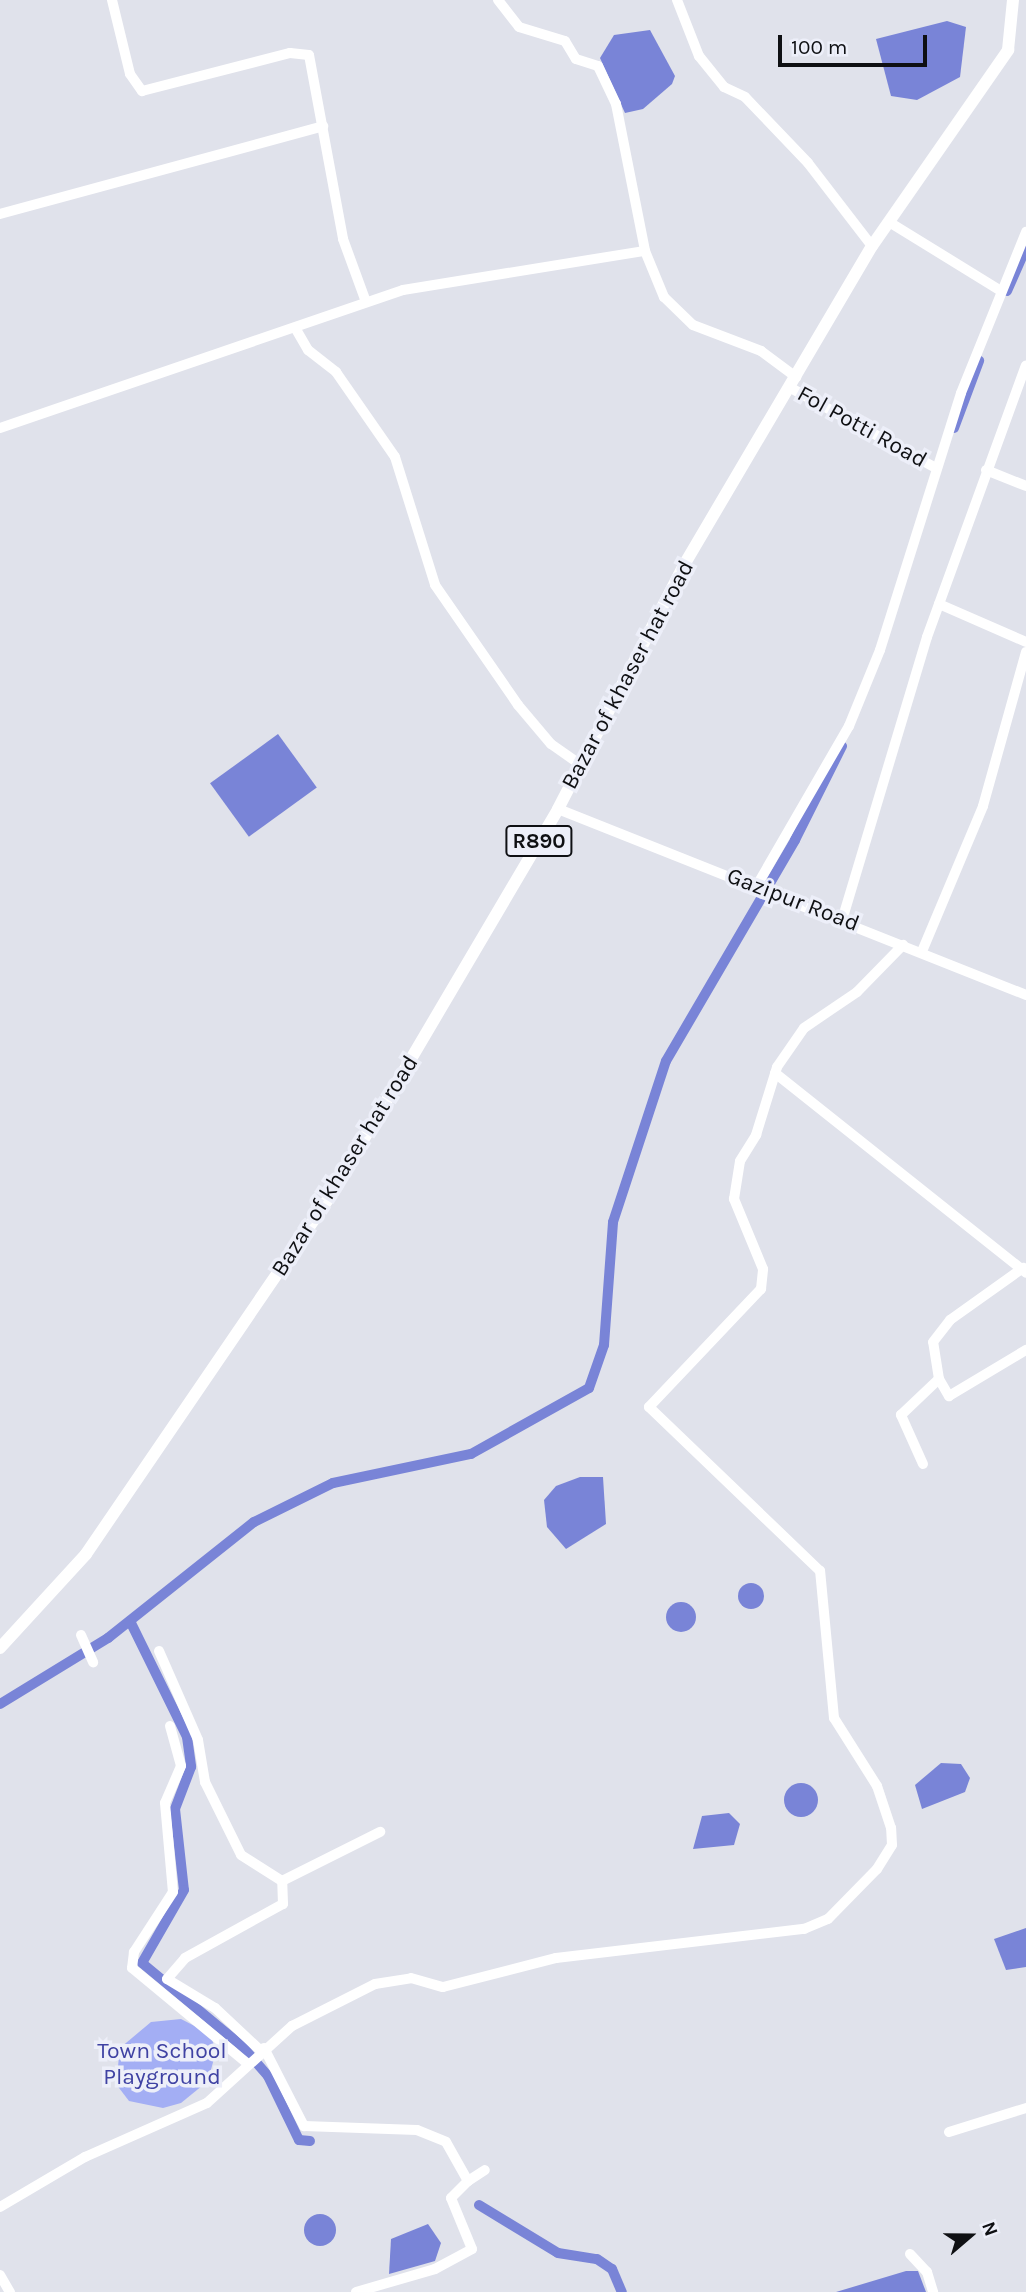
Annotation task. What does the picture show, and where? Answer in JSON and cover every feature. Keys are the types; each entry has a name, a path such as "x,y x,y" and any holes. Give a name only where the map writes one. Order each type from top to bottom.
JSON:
{"main road":[{"name":"Bazar of khaser hat road","path":"0,1648 86,1554 332,1193 558,809 684,565 872,246 1008,50 1013,0"}],"street":[{"path":"111,0 131,74 142,91 302,51 309,55 343,239 366,302"},
{"name":"Fol Potti Road","path":"498,0 519,27 565,40 576,59 598,66 625,139 645,251 655,283 679,314 761,351 792,382 936,468"},
{"path":"677,0 699,56 724,87 745,97 808,163 872,246"},
{"path":"0,214 323,126"},
{"path":"889,222 1001,291"},
{"path":"756,887 849,726 897,604 912,533 1001,291 1026,232"},
{"path":"0,428 297,331 366,302 421,285 645,251"},
{"path":"297,331 309,350 331,365 395,457 435,585 518,705 551,744 580,764"},
{"path":"843,917 939,604 1026,365"},
{"path":"986,470 1026,486"},
{"path":"939,604 1026,642"},
{"path":"923,949 983,806 1026,652"},
{"name":"Gazipur Road","path":"558,809 756,887 843,917 903,945 923,949 1026,995"},
{"path":"0,2207 85,2157 207,2103 261,2051 292,2026 375,1984 411,1978 443,1987 556,1958 804,1929 836,1912 892,1845 877,1786 834,1718 820,1571 649,1407 761,1289 763,1269 734,1199 740,1161 756,1135 775,1073 804,1028 857,992 903,945"},
{"path":"775,1073 1025,1271 950,1320 933,1342 939,1379 949,1396 1026,1350"},
{"path":"923,1464 901,1415 939,1379"},
{"path":"81,1635 93,1662"},
{"path":"159,1651 198,1740 205,1782 241,1855 282,1881"},
{"path":"170,1726 181,1766 165,1803 174,1884 134,1952 132,1968 247,2065"},
{"path":"282,1881 380,1832"},
{"path":"282,1881 283,1905 185,1958 167,1979 215,2008 261,2051 304,2126 417,2130 446,2142 468,2181"},
{"path":"949,2132 1026,2108"},
{"path":"356,2292 435,2269 472,2249 450,2197 485,2170"},
{"path":"910,2254 927,2272 933,2292"},
{"path":"0,2275 10,2292"}],"green space":[{"name":"Town School Playground","path":"181,2019 210,2034 216,2051 208,2081 181,2103 163,2108 129,2101 116,2084 120,2048 151,2022"}],"shaded area":[{"path":"947,21 966,27 960,77 917,100 891,96 876,39"},
{"path":"650,30 675,76 672,84 643,109 625,113 600,58 614,35"},
{"path":"278,734 317,787 249,837 210,783"},
{"path":"580,1477 603,1477 606,1524 566,1549 547,1527 544,1500 556,1486"},
{"path":"751,1583 760,1587 764,1596 760,1605 751,1609 742,1605 738,1596 742,1587"},
{"path":"681,1602 687,1603 695,1611 695,1623 687,1631 681,1632 675,1631 667,1623 666,1617 667,1611 675,1603"},
{"path":"941,1763 961,1764 970,1778 965,1792 922,1809 915,1785"},
{"path":"801,1783 813,1788 818,1800 813,1812 801,1817 789,1812 784,1800 789,1788"},
{"path":"729,1813 740,1824 734,1845 693,1849 702,1816"},
{"path":"1026,1928 1026,1967 1006,1970 994,1939"},
{"path":"320,2214 331,2219 336,2230 331,2241 320,2246 309,2241 304,2230 309,2219"},
{"path":"428,2224 441,2243 435,2261 389,2274 391,2239"},
{"path":"906,2271 918,2271 926,2292 836,2292"}],"waterway":[{"path":"1007,291 1026,248"},
{"path":"954,428 979,361"},
{"path":"0,1704 108,1638 254,1522 333,1483 471,1454 589,1388 604,1345 613,1222 666,1061 795,840 842,746"},
{"path":"130,1621 187,1737 191,1767 175,1809 184,1890 142,1963 242,2046 268,2076 299,2140 310,2141"},
{"path":"479,2205 558,2253 597,2259 612,2269 622,2292"}]}
